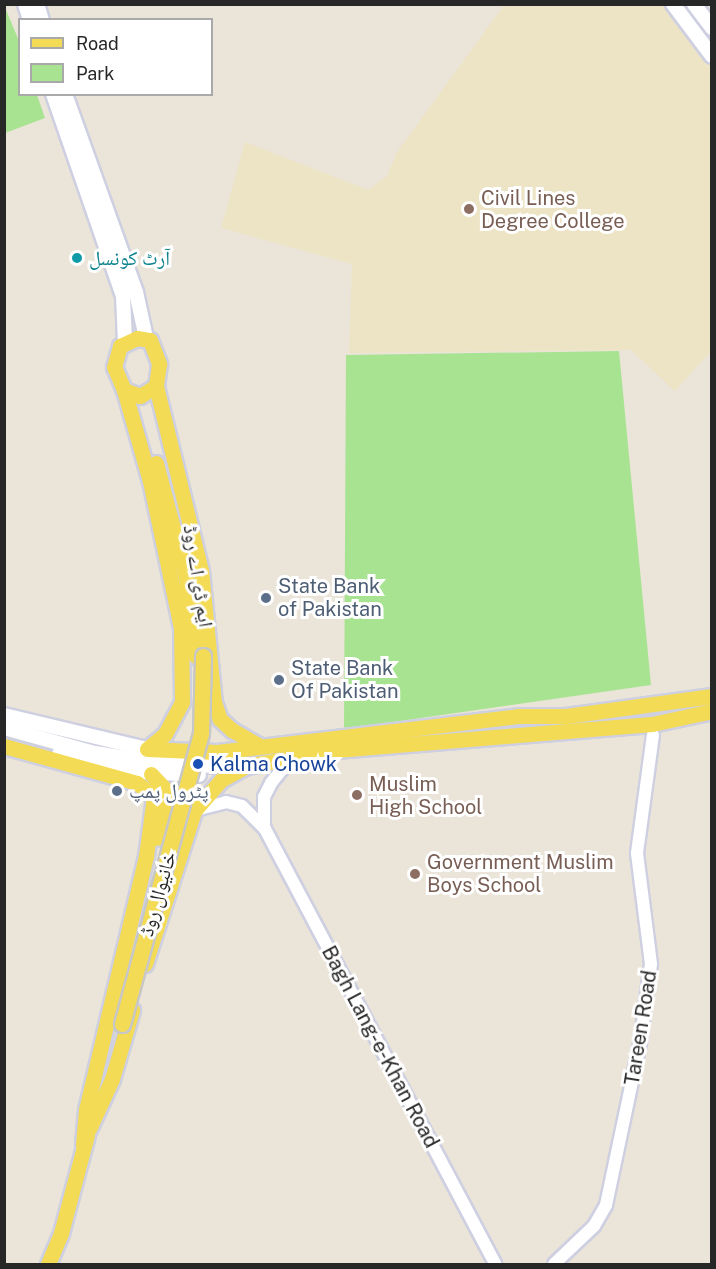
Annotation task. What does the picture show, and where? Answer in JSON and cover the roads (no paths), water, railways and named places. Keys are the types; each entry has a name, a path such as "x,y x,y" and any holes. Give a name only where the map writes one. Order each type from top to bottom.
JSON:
{"main road":[{"path":"673,4 711,56"},
{"path":"690,27 707,22 694,4"},
{"path":"54,96 123,296 124,342 114,367 128,393 152,390 159,364 155,349 146,338 136,292 66,96"},
{"path":"124,342 146,338"},
{"name":"ایم ڈی اے روڈ","path":"152,390 193,576 199,656"},
{"name":"ایم ڈی اے روڈ","path":"152,390 201,570 214,702 220,719 232,730 260,746"},
{"name":"ایم ڈی اے روڈ","path":"128,393 173,524 186,577 199,656"},
{"name":"ایم ڈی اے روڈ","path":"128,393 156,503 181,628 182,702 165,734 147,749"},
{"name":"خانیوال روڈ","path":"48,1264 61,1233 83,1145 119,1024 195,732 199,656"},
{"path":"4,715 147,749 218,752 518,716 566,716 711,696"},
{"path":"4,739 124,771 201,775 293,756 485,736 652,724 711,711"},
{"path":"4,728 95,753 238,767"},
{"path":"4,747 137,783 151,791 155,804 146,856 87,1110 83,1145"},
{"path":"89,1128 112,1079 194,811 221,780 238,767"},
{"path":"146,856 157,838 167,800 165,788 151,774"}],"street":[{"name":"Tareen Road","path":"554,1264 594,1226 606,1205 640,1044 651,964 637,853 653,735"},
{"path":"264,829 264,797 271,783 293,756"},
{"path":"194,811 226,802 242,806 264,829"},
{"name":"Bagh Lang-e-Khan Road","path":"264,829 495,1264"}],"place":[{"name":"Civil Lines Degree College","path":"469,209"},
{"name":"آرٹ کونسل","path":"77,258"},
{"name":"State Bank of Pakistan","path":"266,598"},
{"name":"State Bank Of Pakistan","path":"279,680"},
{"name":"Kalma Chowk","path":"198,764"},
{"name":"پٹرول پمپ","path":"117,791"},
{"name":"Muslim High School","path":"357,795"},
{"name":"Government Muslim Boys School","path":"415,874"}]}
